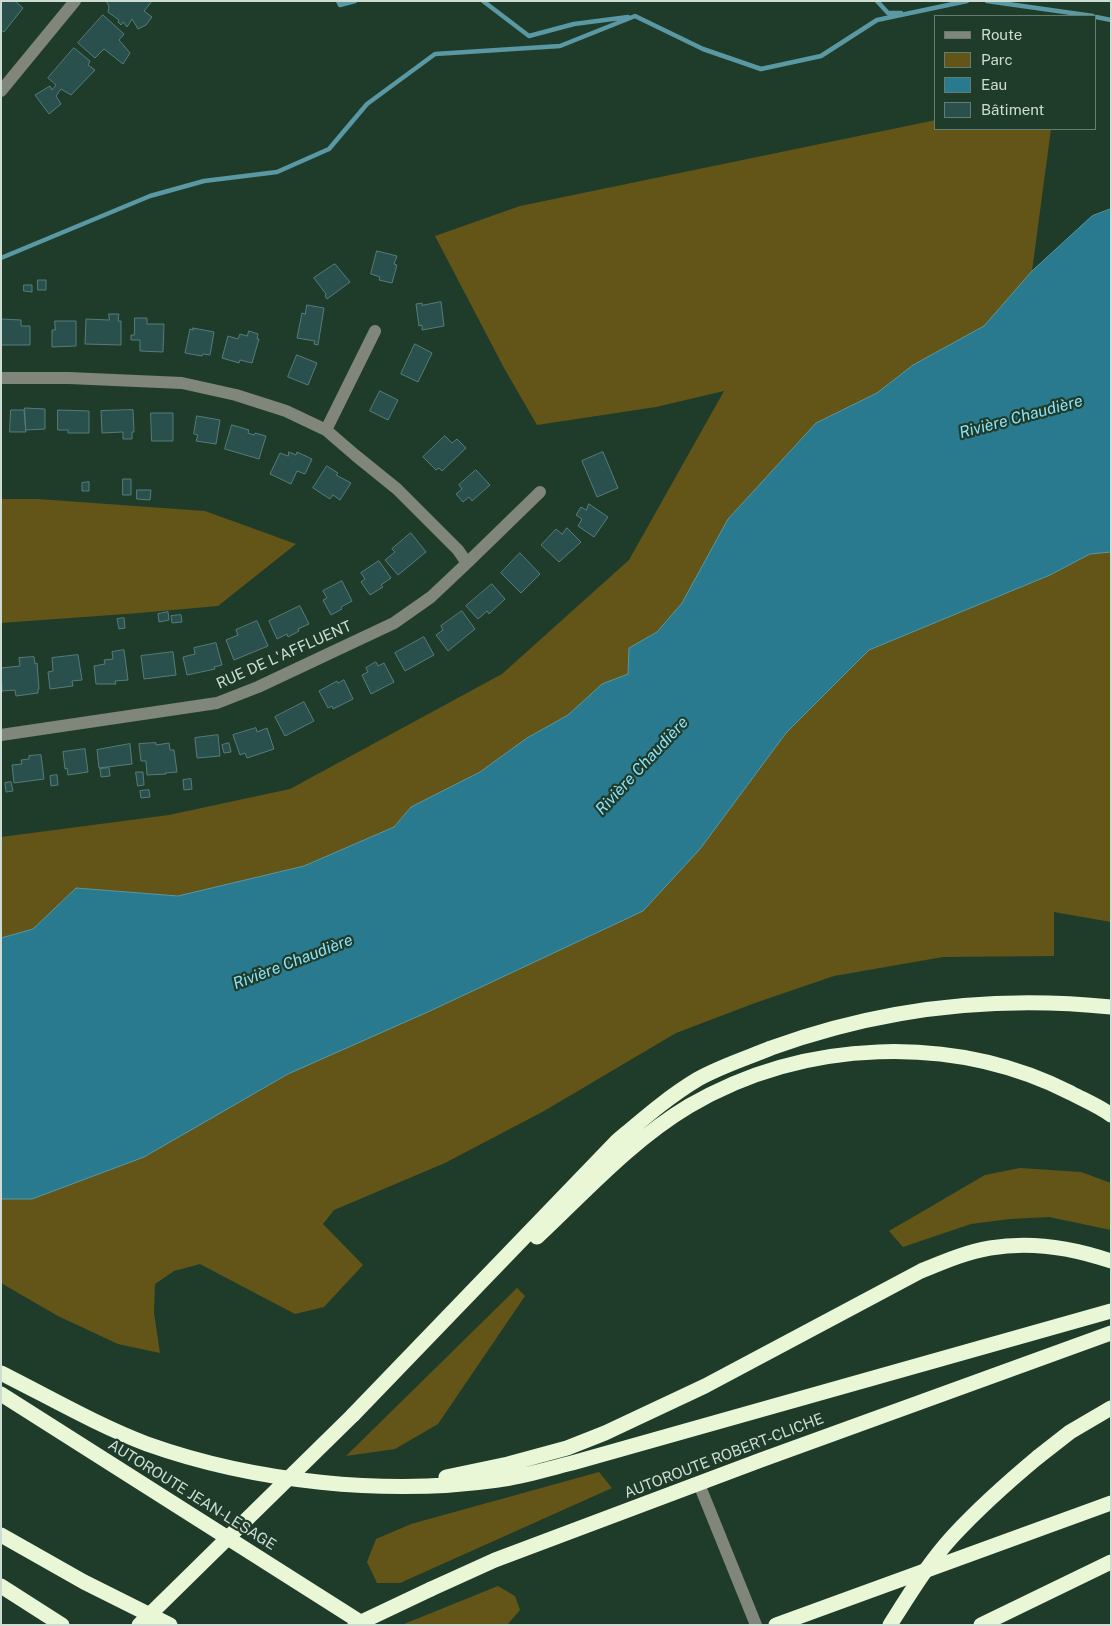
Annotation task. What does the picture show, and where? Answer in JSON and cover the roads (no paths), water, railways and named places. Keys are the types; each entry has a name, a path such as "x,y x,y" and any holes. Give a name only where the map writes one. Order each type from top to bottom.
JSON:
{"highway":[{"path":"139,1625 353,1415 616,1141 651,1112 699,1079 728,1065 807,1035 851,1023 898,1014 942,1007 988,1003 1111,1007"},
{"path":"395,1372 633,1147 662,1124 690,1106 732,1086 773,1070 820,1058 872,1051 915,1051 955,1055 1003,1066 1049,1082 1111,1114"},
{"path":"378,1486 448,1477 508,1464 567,1448 605,1433 705,1386 921,1271 956,1257 990,1248 1022,1245 1090,1254 1111,1262"},
{"path":"1,1373 85,1416 138,1440 205,1462 258,1474 323,1482 378,1486 439,1486 500,1480 572,1463 1111,1311"},
{"name":"AUTOROUTE ROBERT-CLICHE","path":"356,1625 495,1560 934,1396 1111,1333"},
{"name":"AUTOROUTE JEAN-LESAGE","path":"1,1394 365,1625"},
{"path":"890,1625 914,1588 952,1538 994,1494 1070,1432 1111,1408"},
{"path":"776,1625 1111,1503"},
{"path":"1,1536 84,1582 170,1625"},
{"path":"981,1625 1111,1562"},
{"path":"1,1586 62,1625"}],"street":[{"path":"1,91 74,1"},
{"path":"326,430 375,332"},
{"path":"1,378 69,378 182,384 236,395 286,411 326,430 355,456 398,489 458,550 468,563"},
{"name":"RUE DE L'AFFLUENT","path":"1,735 188,708 225,700 258,687 394,623 431,597 540,492"},
{"path":"699,1484 756,1625"}],"water":[{"name":"Rivière Chaudière","path":"1111,209 1111,552 1090,554 1050,575 869,650 786,733 700,849 643,911 430,1011 288,1074 144,1157 32,1199 1,1199 1,938 33,929 76,888 178,896 304,866 394,827 411,807 480,772 527,738 568,715 602,684 628,674 629,648 657,632 682,603 728,519 816,423 877,393 913,365 984,326 1032,271 1092,216"}],"waterway":[{"path":"338,1 340,5 355,1"},
{"path":"483,1 529,36 574,24 628,17"},
{"path":"877,1 888,13 901,13"},
{"path":"1,258 150,196 204,181 277,172 329,149 367,104 435,54 560,46 635,16 703,49 761,69 821,56 877,20 967,1"},
{"path":"987,1 1086,15"},
{"path":"1097,17 1111,20"}]}
